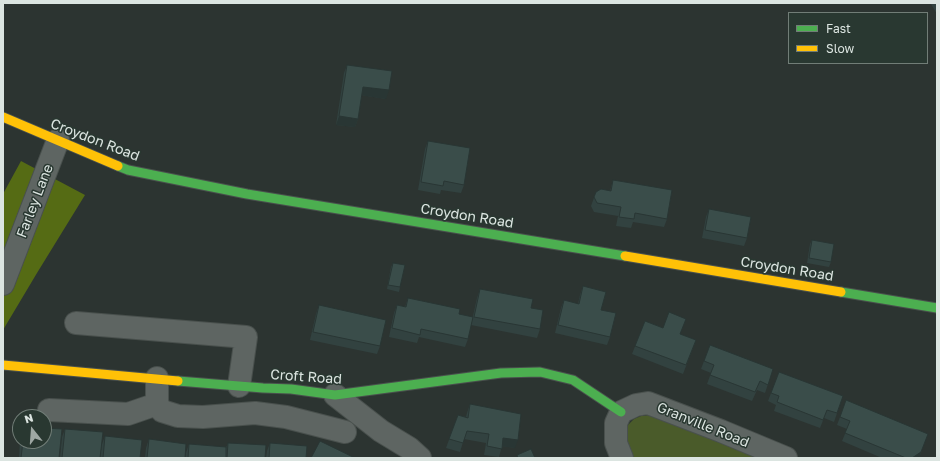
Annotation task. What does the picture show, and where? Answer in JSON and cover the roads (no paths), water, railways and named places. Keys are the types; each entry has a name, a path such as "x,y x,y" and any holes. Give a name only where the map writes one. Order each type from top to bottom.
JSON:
{"main road":[{"name":"Croydon Road","path":"3,117 128,170 247,194 937,308"},
{"name":"Croft Road","path":"3,365 238,386 291,388 335,395 502,373 540,372 573,380 621,412"}],"street":[{"name":"Farley Lane","path":"3,284 58,140"},
{"path":"76,323 246,337 238,386"},
{"path":"157,378 157,404 162,411 178,416 203,417 255,413 286,417 345,432"},
{"path":"335,395 381,431 409,448 420,458"},
{"name":"Granville Road","path":"621,412 636,405 648,403 721,430 786,458"},
{"path":"52,410 128,414 157,404"},
{"path":"621,412 616,423 616,443 622,458"}]}
